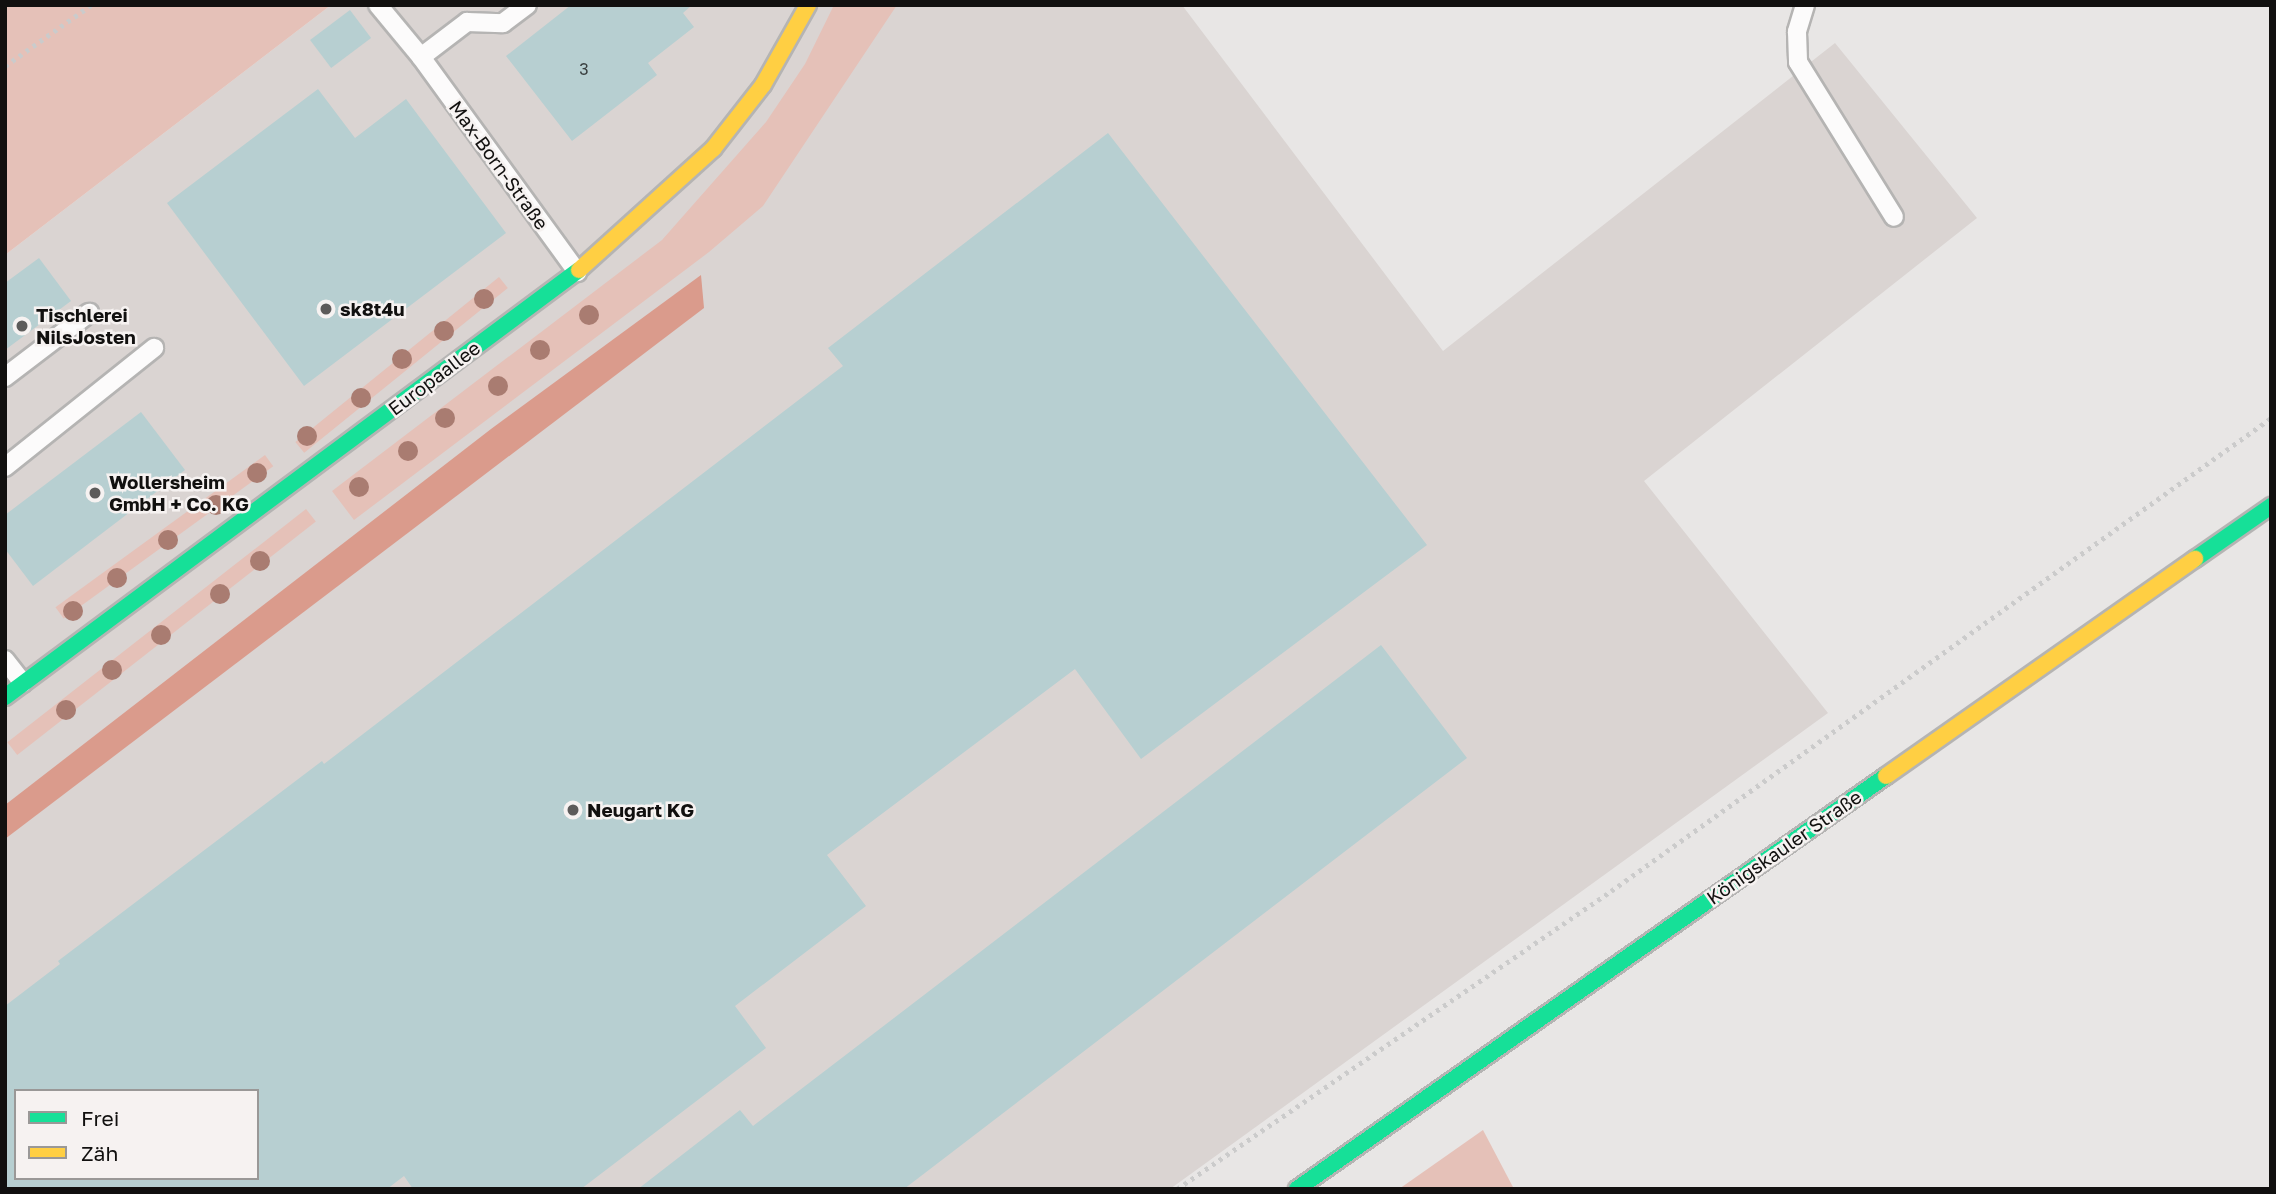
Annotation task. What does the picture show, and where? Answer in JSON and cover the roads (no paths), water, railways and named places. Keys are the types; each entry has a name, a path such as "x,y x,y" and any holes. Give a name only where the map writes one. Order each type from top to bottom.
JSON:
{"main road":[{"name":"Europaallee","path":"5,697 577,272 713,149 763,85 808,5"},
{"name":"Königskauler Straße","path":"1297,1189 2271,506"}],"lane":[{"name":"Max-Born-Straße","path":"377,5 421,57 577,272"},
{"path":"421,57 467,22 503,23 527,5"},
{"path":"1805,5 1797,32 1798,62 1894,217"},
{"path":"5,377 89,313"},
{"path":"5,467 155,348"},
{"path":"5,660 23,683"}],"place":[{"name":"sk8t4u","path":"326,309"},
{"name":"Tischlerei NilsJosten","path":"22,326"},
{"name":"Wollersheim GmbH + Co. KG","path":"95,493"},
{"name":"Neugart KG","path":"573,810"}]}
